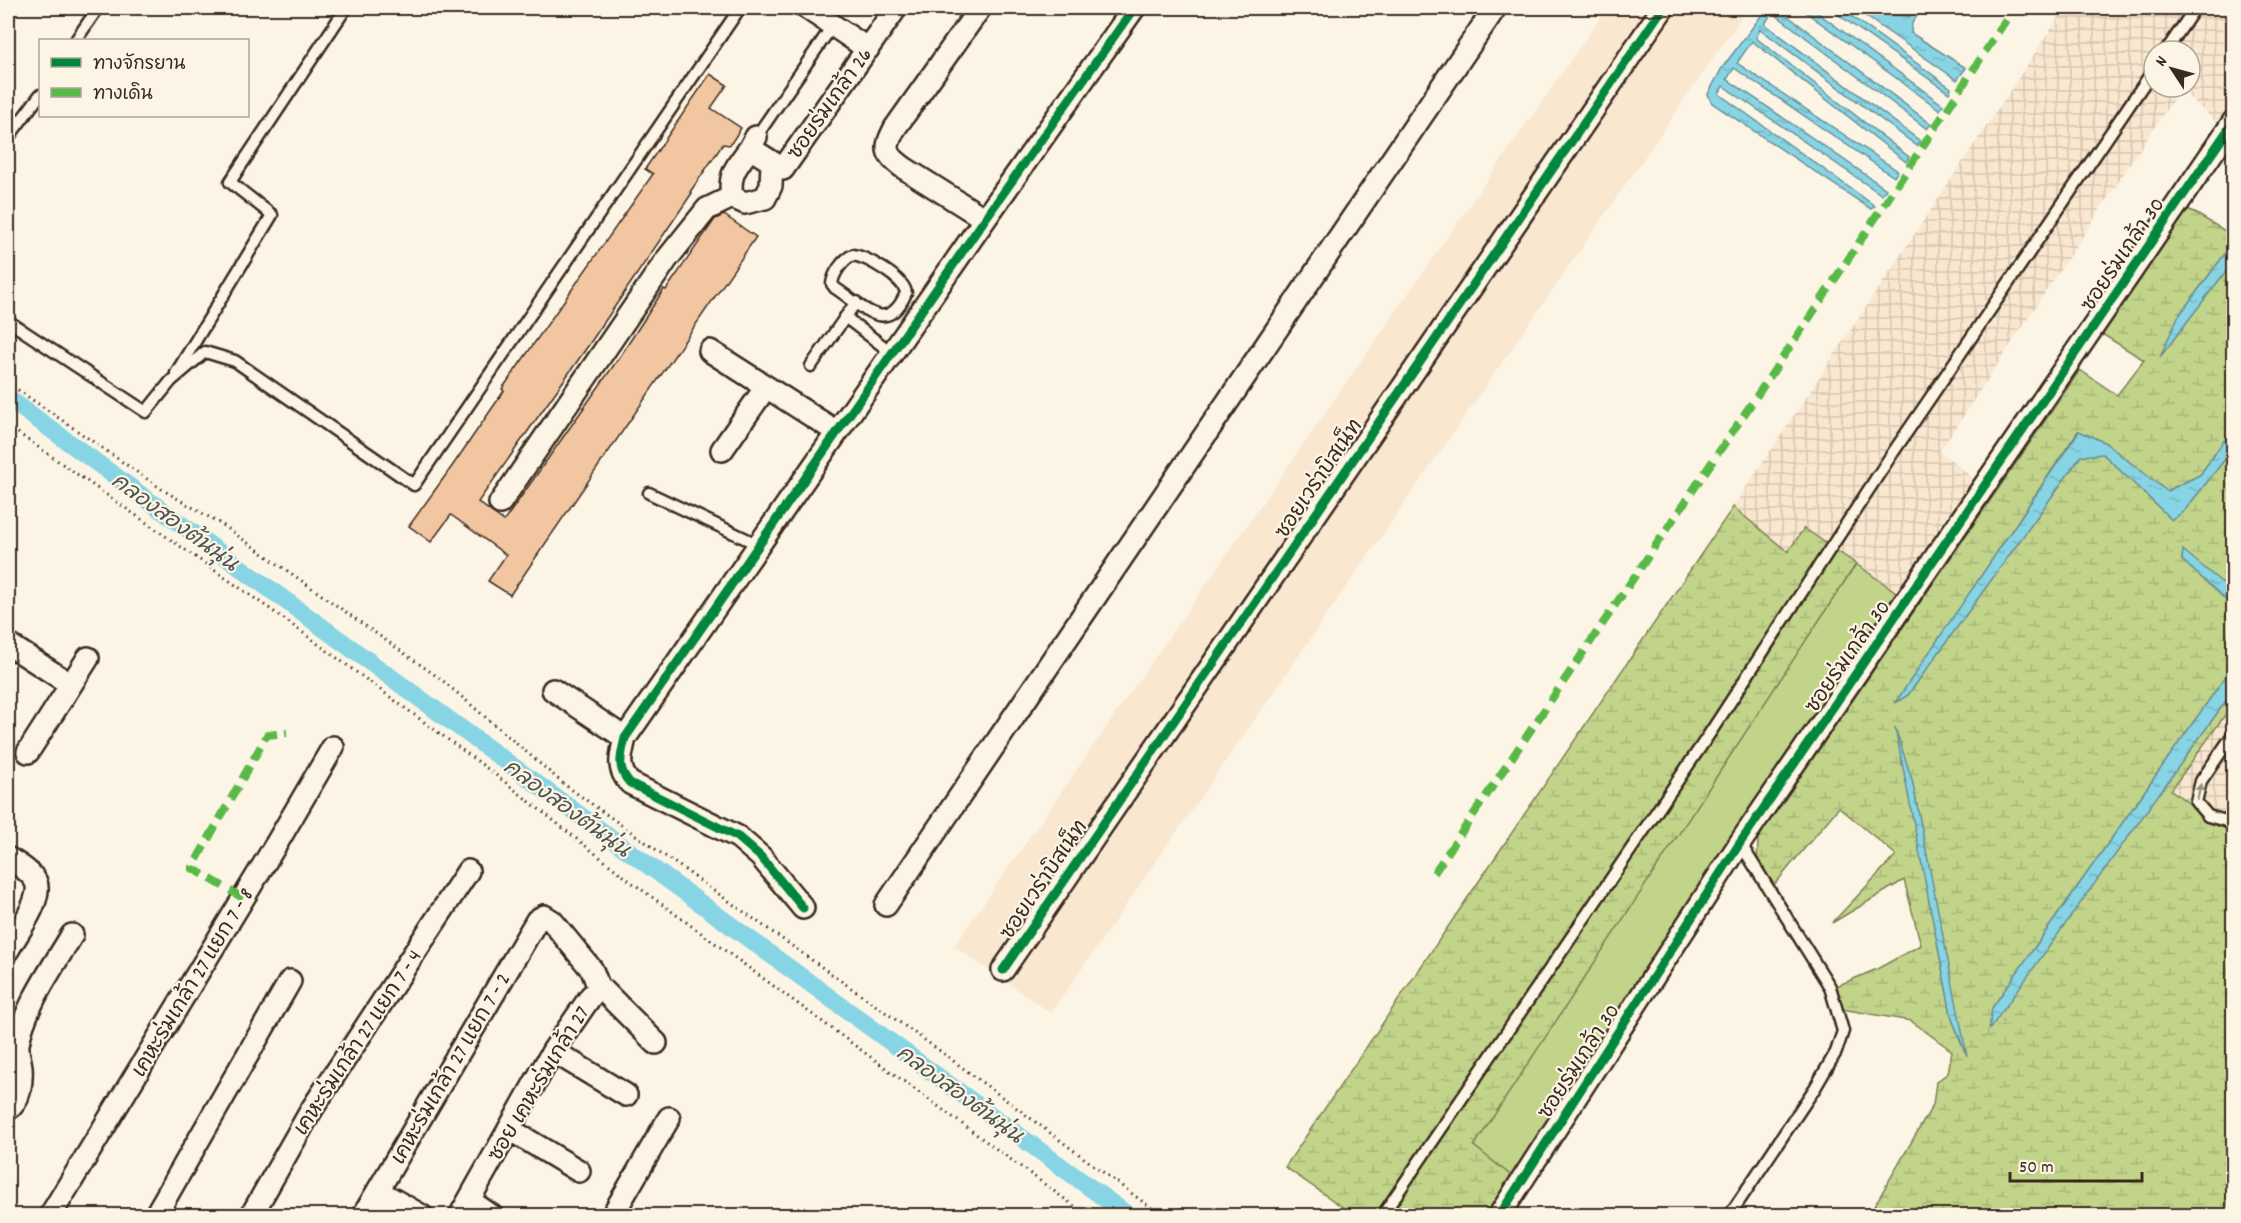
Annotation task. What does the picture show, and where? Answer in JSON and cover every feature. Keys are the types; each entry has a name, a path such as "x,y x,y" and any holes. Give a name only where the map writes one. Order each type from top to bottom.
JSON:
{"street":[{"path":"807,8 868,49"},
{"name":"ซอยร่มเกล้า 26","path":"777,165 868,49 896,8"},
{"path":"980,8 895,128 888,142 887,152 904,168 985,219"},
{"path":"803,908 761,857 738,837 630,783 622,775 620,762 625,738 1134,8"},
{"path":"886,905 1495,8"},
{"name":"ซอยเวร่าบิสเน็ท","path":"1003,970 1663,8"},
{"name":"ซอยร่มเกล้า 30","path":"1499,1215 1512,1207 1740,843 2234,121"},
{"path":"753,142 777,165 771,186 765,198 745,203 732,197 730,184 733,170 753,142"},
{"path":"500,503 666,259 707,210 732,197"},
{"path":"710,351 837,432"},
{"path":"722,450 766,387"},
{"path":"8,644 70,684"},
{"path":"28,752 88,658"},
{"path":"553,690 625,738"},
{"name":"เคหะร่มเกล้า 27 แยก 7 - 8","path":"50,1215 333,747"},
{"path":"8,858 26,870 36,882 37,891 31,910 8,950"},
{"name":"เคหะร่มเกล้า 27 แยก 7 - 4","path":"250,1215 312,1109 468,871"},
{"name":"เคหะร่มเกล้า 27 แยก 7 - 2","path":"363,1215 537,920 544,916 552,921 592,970 600,991"},
{"path":"8,1109 14,1106 19,1093 21,1067 17,1054 26,1019 72,935"},
{"path":"155,1215 290,981"},
{"name":"ซอย เคหะร่มเกล้า 27","path":"464,1208 553,1051 585,1002 596,992 600,991 608,995 656,1043"},
{"path":"553,1051 626,1095"},
{"path":"612,1215 669,1118"},
{"path":"509,1129 579,1170"},
{"path":"378,1191 422,1215"},
{"path":"464,1208 492,1215"}],"lane":[{"path":"77,39 98,8"},
{"path":"8,321 146,412 171,381 272,215 230,182 346,8"},
{"path":"171,381 204,352 235,362 414,485 740,8"},
{"path":"2174,39 2195,8"},
{"path":"753,142 833,25"},
{"path":"1382,1215 1710,733 1890,457 2142,87"},
{"path":"8,138 39,95"},
{"path":"848,256 865,257 906,288 903,300 891,315 886,317 877,316 856,302 835,288 832,281 833,276 848,256"},
{"path":"811,366 856,302"},
{"path":"845,317 892,353"},
{"path":"649,493 759,545"},
{"path":"2234,733 2201,781 2196,802 2208,816 2226,821 2234,812"},
{"path":"1729,1215 1815,1088 1836,1052 1843,1031 1830,987 1740,843"}],"path":[{"path":"8,383 163,490 224,526 442,680 565,784 940,1051 1161,1215"},
{"path":"8,426 280,616 492,772 630,881 1088,1215"}],"shaded area":[{"path":"1607,8 1748,8 1051,1013 954,946"},
{"path":"2065,8 2233,8 2233,112 2223,128 2191,99 2202,99 2202,39 2142,39 2142,99 2173,99 1940,451 1978,482 1899,594 1805,528 1788,552 1733,507"},
{"path":"2233,704 2233,835 2171,791"}],"green space":[{"path":"2185,207 2230,234 2233,230 2233,243 2178,317 2162,354 2233,262 2233,428 2200,475 2166,491 2104,442 2078,431 1897,702 1908,695 2081,456 2103,454 2172,520 2185,510 2233,449 2233,592 2183,551 2182,560 2233,606 2233,666 1992,1008 1990,1028 2233,691 2233,704 2171,790 2233,835 2233,1215 1869,1215 1933,1105 1936,1082 1948,1073 1952,1051 1911,1021 1842,1009 1832,988 1877,969 1921,945 1904,880 1832,923 1896,855 1839,807 1774,885 1757,867 1758,838 2080,370 2117,395 2144,360 2102,334","holes":["1897,735 1912,780 1965,1052 1952,1019"]},
{"path":"1733,507 1788,552 1804,528 1856,564 1474,1146 1514,1178 1491,1215 1354,1215 1285,1167"},
{"path":"1856,564 1899,594 1514,1178 1473,1146"}],"water":[{"path":"1767,8 1777,8 1931,124 1927,129 1772,12 1765,24 1920,141 1917,146 1760,29 1756,38 1909,157 1906,162 1752,41 1737,63 1898,171 1894,177 1734,68 1727,79 1886,189 1882,195 1723,86 1719,94 1875,206 1871,209 1712,103 1708,94 1722,68"},
{"path":"1800,8 1811,8 1943,105 1940,110"},
{"path":"1829,8 1840,8 1951,88 1949,93"},
{"path":"1854,8 1889,8 1909,17 1916,8 1923,8 1912,23 1911,33 1966,68 1957,80"},
{"path":"2233,243 2233,262 2160,357 2178,317"},
{"path":"2233,428 2233,449 2185,510 2172,520 2103,454 2081,456 1908,695 1895,703 2079,431 2104,442 2167,491 2200,475"},
{"path":"2183,550 2233,592 2233,606 2182,560"},
{"path":"2233,666 2233,691 1989,1030 1992,1008"},
{"path":"1895,727 1912,780 1967,1056 1952,1019"}],"building":[{"path":"710,74 727,85 711,108 741,128 730,145 723,144 588,346 478,502 504,521 715,219 724,215 756,237 510,595 488,581 506,555 451,515 431,542 409,526 653,174 645,169"}],"waterway":[{"name":"คลองสองต้นนุ่น","path":"8,398 1129,1216"}],"marked path":[{"path":"1434,873 1804,326 2014,8"},
{"path":"243,898 192,868 267,735 287,733"}],"cycle path":[{"path":"803,908 761,857 738,837 630,783 621,767 625,738 1134,8"},
{"path":"1003,970 1663,8"},
{"path":"1499,1216 1740,843 2234,121"}]}
